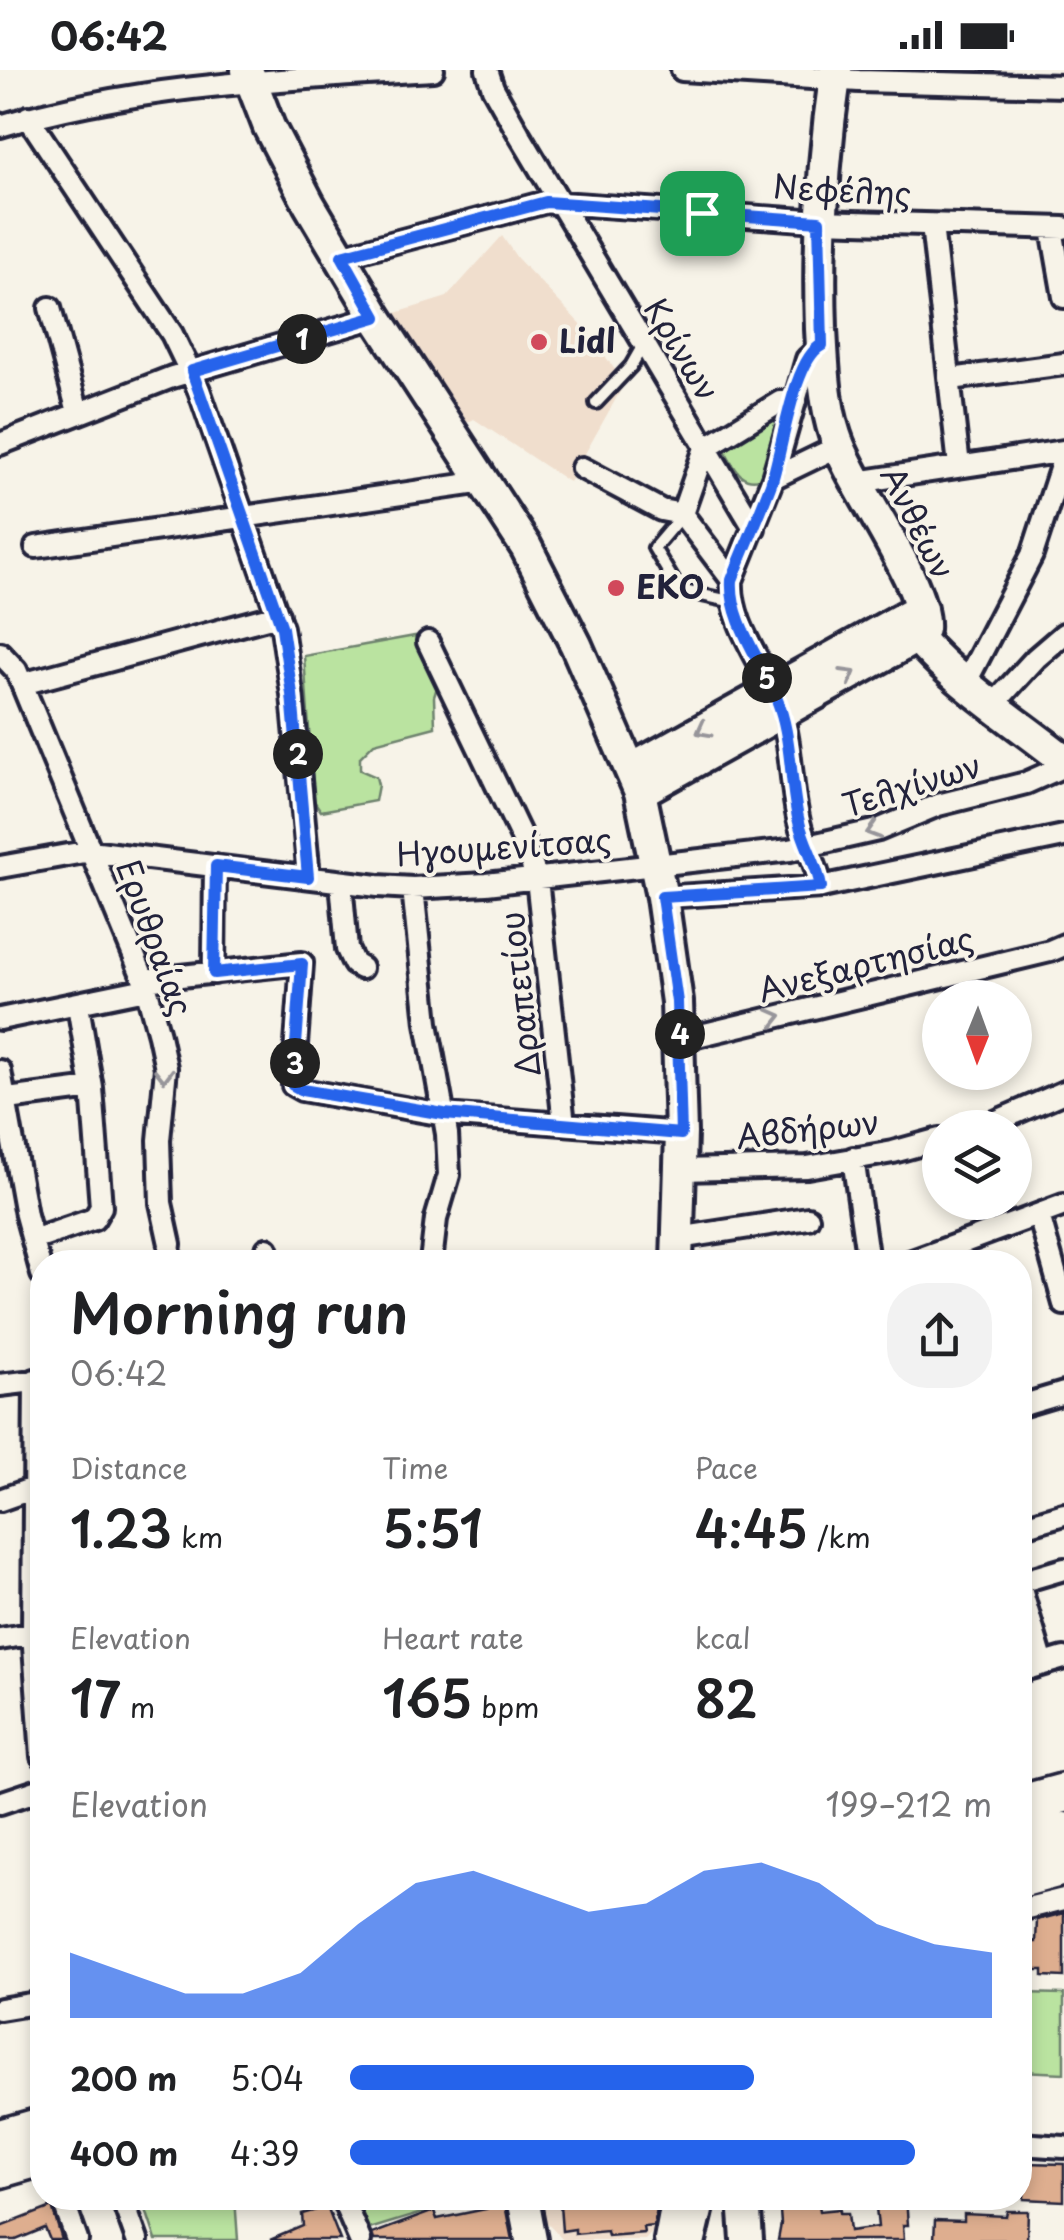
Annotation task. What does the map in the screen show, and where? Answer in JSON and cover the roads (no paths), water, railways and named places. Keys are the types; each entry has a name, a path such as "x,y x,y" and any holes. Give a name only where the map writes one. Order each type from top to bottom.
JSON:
{"highway":[{"path":"1032,1801 1064,1793"},
{"path":"1032,1841 1064,1832"},
{"path":"1032,1875 1064,1866"},
{"path":"0,2139 30,2130"},
{"path":"0,2168 30,2159"}],"main road":[{"name":"Ανθέων","path":"836,75 819,221 822,345 829,410 839,446 915,624"},
{"path":"249,76 288,164 376,317 547,584 636,780 662,897 680,1040 677,1250"},
{"path":"636,780 915,624 966,682 1064,763"},
{"path":"745,2210 748,2240"},
{"path":"657,2240 694,2214"},
{"path":"670,2240 694,2214"}],"street":[{"path":"0,126 84,104 249,76 432,70"},
{"path":"487,70 502,105 558,202"},
{"path":"682,70 1064,86"},
{"path":"28,117 172,334 192,371 278,615 292,694 308,877"},
{"name":"Νεφέλης","path":"342,256 523,206 558,202 819,221 1058,228"},
{"name":"Κρίνων","path":"558,202 754,528"},
{"path":"932,225 959,466"},
{"path":"1058,228 1064,297"},
{"path":"50,308 78,412"},
{"path":"0,444 192,371 376,317"},
{"path":"732,580 773,478 807,359 822,345"},
{"path":"951,379 1064,364"},
{"path":"682,514 705,448 780,402 793,402"},
{"name":"Ανθέων","path":"773,478 839,446"},
{"path":"857,482 1064,454 1032,555 966,682"},
{"path":"582,468 661,510 682,514 732,580 748,640 778,703 797,814 818,866 821,887"},
{"path":"36,546 484,482"},
{"path":"22,684 278,615"},
{"path":"994,704 1064,634"},
{"name":"Δραπετίου","path":"428,642 522,838 537,879 564,1124"},
{"name":"Ερυθραίας","path":"0,653 16,670 145,985 166,1068 159,1140 169,1250"},
{"name":"Τελχίνων","path":"656,866 809,847 878,830 938,805 1026,783 1064,763"},
{"path":"662,897 821,887 1064,836"},
{"name":"Ηγουμενίτσας","path":"0,866 90,851 413,888 656,866"},
{"path":"214,973 216,866"},
{"path":"341,882 347,949 354,964 361,968"},
{"path":"413,888 449,1175 436,1219 432,1250"},
{"name":"Ανεξαρτησίας","path":"680,1040 1064,945"},
{"path":"0,1019 78,1005 145,985 302,964 293,1085 302,1090 444,1114 681,1134"},
{"path":"33,1240 94,1219 100,1213 92,1088 78,1005"},
{"path":"0,1072 1,1100 36,1250"},
{"path":"1,1100 92,1088"},
{"path":"1022,1110 1064,1092"},
{"name":"Αβδήρων","path":"680,1170 807,1167 922,1143"},
{"path":"853,1158 866,1250"},
{"path":"943,1250 1064,1205"},
{"path":"1039,1215 1064,1304"},
{"path":"677,1250 808,1218"},
{"path":"0,1385 30,1381"},
{"path":"1032,1402 1064,1393"},
{"path":"0,1500 30,1489"},
{"path":"1032,1523 1064,1514"},
{"path":"1032,1580 1064,1569"},
{"path":"1032,1626 1043,1664"},
{"path":"0,1638 30,1633"},
{"path":"1032,1667 1064,1658"},
{"path":"1032,1786 1064,1778"},
{"path":"0,1802 30,1793"},
{"path":"1032,1907 1064,1899"},
{"path":"0,2009 30,2004"},
{"path":"1032,2145 1064,2147"},
{"path":"67,2210 78,2240"},
{"path":"126,2210 136,2240"},
{"path":"347,2210 360,2240"}],"lane":[{"path":"596,403 630,366 643,344"},
{"path":"682,514 654,548 679,590 736,603"}],"place":[{"name":"Lidl","path":"539,342"},
{"name":"EKO","path":"616,588"}]}
